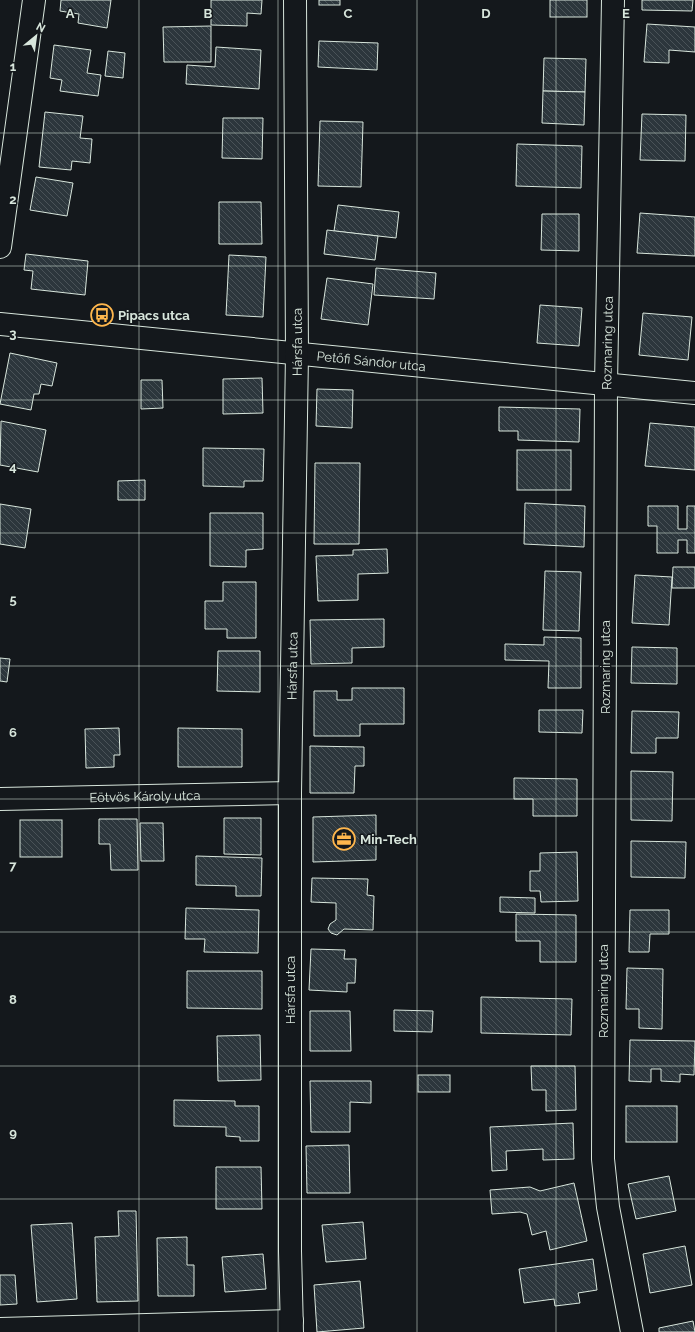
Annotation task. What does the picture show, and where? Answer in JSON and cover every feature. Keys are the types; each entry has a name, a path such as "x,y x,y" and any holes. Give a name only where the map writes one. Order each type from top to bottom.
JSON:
{"street":[{"path":"0,247 34,0"},
{"name":"Hársfa utca","path":"292,1326 290,793 297,354 295,0"},
{"name":"Rozmaring utca","path":"613,0 606,384 603,1159 608,1206 632,1332"},
{"name":"Petőfi Sándor utca","path":"0,324 695,393"},
{"name":"Eötvös Károly utca","path":"0,799 290,793"},
{"path":"0,1329 292,1326"}],"building":[{"path":"61,0 111,0 107,28 78,23 79,14 60,11"},
{"path":"211,0 262,0 261,14 247,13 247,26 211,25"},
{"path":"319,0 340,0 340,5 319,5"},
{"path":"550,0 587,0 587,17 550,17"},
{"path":"642,0 693,0 692,11 642,10"},
{"path":"647,24 695,27 695,52 669,50 669,63 644,62"},
{"path":"211,26 211,62 164,62 163,27"},
{"path":"319,41 378,43 377,70 318,67"},
{"path":"54,45 91,50 87,73 101,75 98,96 60,91 62,80 50,78"},
{"path":"216,47 261,50 259,89 186,84 187,65 215,67"},
{"path":"108,51 125,53 123,78 105,76"},
{"path":"544,58 586,59 585,92 543,91"},
{"path":"543,91 585,92 584,125 542,123"},
{"path":"45,112 83,116 80,138 92,139 90,163 72,161 71,170 39,167"},
{"path":"642,114 686,115 685,161 640,160"},
{"path":"223,118 263,118 262,159 222,158"},
{"path":"320,121 363,122 361,187 318,186"},
{"path":"517,144 582,146 581,188 516,186"},
{"path":"36,177 73,183 67,216 30,210"},
{"path":"219,202 261,202 262,244 219,244"},
{"path":"338,205 399,212 396,238 334,231"},
{"path":"640,213 695,217 695,256 637,253"},
{"path":"542,214 579,214 579,251 541,250"},
{"path":"327,230 378,236 375,260 324,254"},
{"path":"26,254 88,261 85,295 31,289 33,271 24,270"},
{"path":"229,255 266,257 263,317 226,315"},
{"path":"376,268 436,273 434,299 374,295"},
{"path":"327,278 373,284 368,325 321,319"},
{"path":"540,305 582,308 579,346 537,343"},
{"path":"643,313 692,317 688,360 639,355"},
{"path":"10,353 57,363 52,386 41,384 39,394 34,394 31,410 0,404"},
{"path":"262,378 263,413 223,414 223,379"},
{"path":"141,380 162,380 163,408 141,409"},
{"path":"317,389 353,390 352,428 316,426"},
{"path":"499,407 580,409 579,442 518,440 518,431 499,431"},
{"path":"1,421 46,430 38,472 0,465"},
{"path":"650,423 695,427 695,470 645,466"},
{"path":"203,448 264,449 263,481 244,481 244,487 203,486"},
{"path":"517,450 571,450 571,490 517,490"},
{"path":"315,463 360,463 359,544 314,544"},
{"path":"145,480 145,500 118,500 118,481"},
{"path":"525,503 585,506 584,547 524,544"},
{"path":"0,504 31,509 25,548 0,544"},
{"path":"648,506 678,506 678,529 687,529 687,506 695,506 695,553 687,553 687,540 678,540 678,553 657,553 657,526 648,526"},
{"path":"210,513 263,513 263,549 246,550 246,567 210,566"},
{"path":"387,549 388,573 358,574 358,600 318,601 316,556 353,555 353,550"},
{"path":"673,567 695,567 695,588 672,588"},
{"path":"545,571 581,572 579,631 543,630"},
{"path":"635,575 672,577 669,625 632,623"},
{"path":"223,582 256,582 256,638 227,638 227,629 205,629 205,601 223,601"},
{"path":"384,619 384,647 352,648 352,663 311,664 310,620"},
{"path":"544,637 581,638 581,688 548,688 549,661 505,660 505,644 544,645"},
{"path":"632,647 677,648 677,684 631,683"},
{"path":"218,651 260,651 260,692 217,691"},
{"path":"0,658 10,659 7,682 0,681"},
{"path":"352,688 404,688 404,724 360,724 360,736 314,736 314,691 337,691 337,700 352,700"},
{"path":"539,710 583,710 582,733 539,732"},
{"path":"632,711 679,712 678,738 656,738 656,753 631,753"},
{"path":"119,728 120,755 114,755 114,767 86,768 85,729"},
{"path":"178,728 242,729 242,767 178,767"},
{"path":"310,746 364,747 364,766 355,766 354,793 310,793"},
{"path":"631,771 673,772 672,821 631,820"},
{"path":"514,778 577,779 577,816 533,816 533,799 514,799"},
{"name":"Min-Tech","path":"376,815 376,860 313,862 313,817"},
{"path":"224,818 261,818 261,855 224,854"},
{"path":"99,819 137,819 138,870 111,870 110,844 99,844"},
{"path":"20,820 62,820 62,857 20,857"},
{"path":"140,823 163,823 164,861 141,861"},
{"path":"631,841 686,842 685,878 631,877"},
{"path":"577,852 578,901 541,902 540,891 530,891 530,871 540,871 540,853"},
{"path":"196,856 262,858 261,896 236,896 236,886 196,885"},
{"path":"312,878 368,879 367,895 374,896 373,930 344,929 337,935 331,933 328,929 330,924 336,920 336,903 311,902"},
{"path":"500,897 535,898 535,913 500,912"},
{"path":"186,908 259,910 258,953 204,952 205,939 185,939"},
{"path":"630,910 669,910 669,934 650,934 649,952 629,952"},
{"path":"516,914 576,915 576,962 540,962 540,941 516,941"},
{"path":"311,949 345,950 344,959 356,959 355,983 347,983 347,992 309,990"},
{"path":"627,968 663,969 662,1029 639,1028 639,1009 626,1009"},
{"path":"187,971 262,971 262,1009 187,1008"},
{"path":"481,997 572,999 571,1035 481,1033"},
{"path":"394,1010 433,1011 432,1032 394,1031"},
{"path":"310,1011 350,1011 351,1051 310,1051"},
{"path":"260,1035 261,1080 218,1081 217,1036"},
{"path":"630,1040 695,1041 694,1075 680,1074 680,1082 661,1081 661,1069 651,1069 651,1082 629,1081"},
{"path":"531,1066 575,1066 576,1110 546,1111 546,1090 532,1090"},
{"path":"418,1075 450,1075 450,1092 418,1092"},
{"path":"310,1081 371,1081 371,1103 350,1102 350,1132 311,1132"},
{"path":"174,1100 235,1101 235,1106 259,1106 259,1141 240,1141 240,1137 226,1136 226,1127 174,1126"},
{"path":"626,1106 677,1106 677,1142 626,1142"},
{"path":"573,1123 574,1159 543,1160 543,1149 506,1151 507,1170 492,1171 490,1127"},
{"path":"349,1145 350,1193 307,1193 306,1146"},
{"path":"216,1167 261,1167 262,1209 216,1209"},
{"path":"669,1176 676,1211 636,1219 628,1184"},
{"path":"574,1183 587,1241 550,1250 546,1231 532,1235 527,1214 520,1212 492,1214 490,1190 530,1187 540,1191"},
{"path":"118,1211 136,1211 138,1301 97,1302 95,1237 119,1236"},
{"path":"363,1222 366,1259 326,1262 322,1225"},
{"path":"72,1223 77,1299 37,1302 31,1225"},
{"path":"187,1237 187,1265 194,1265 194,1296 158,1296 157,1238"},
{"path":"685,1246 692,1285 650,1293 643,1254"},
{"path":"263,1254 266,1289 225,1292 222,1257"},
{"path":"593,1259 597,1290 578,1293 580,1303 555,1306 554,1299 524,1303 519,1269"},
{"path":"0,1275 15,1275 17,1304 0,1305"},
{"path":"360,1281 364,1328 317,1332 314,1285"},
{"path":"693,1321 695,1332 659,1332 659,1328"}],"place":[{"name":"Pipacs utca","path":"102,315"},
{"name":"Min-Tech","path":"344,839"}]}
